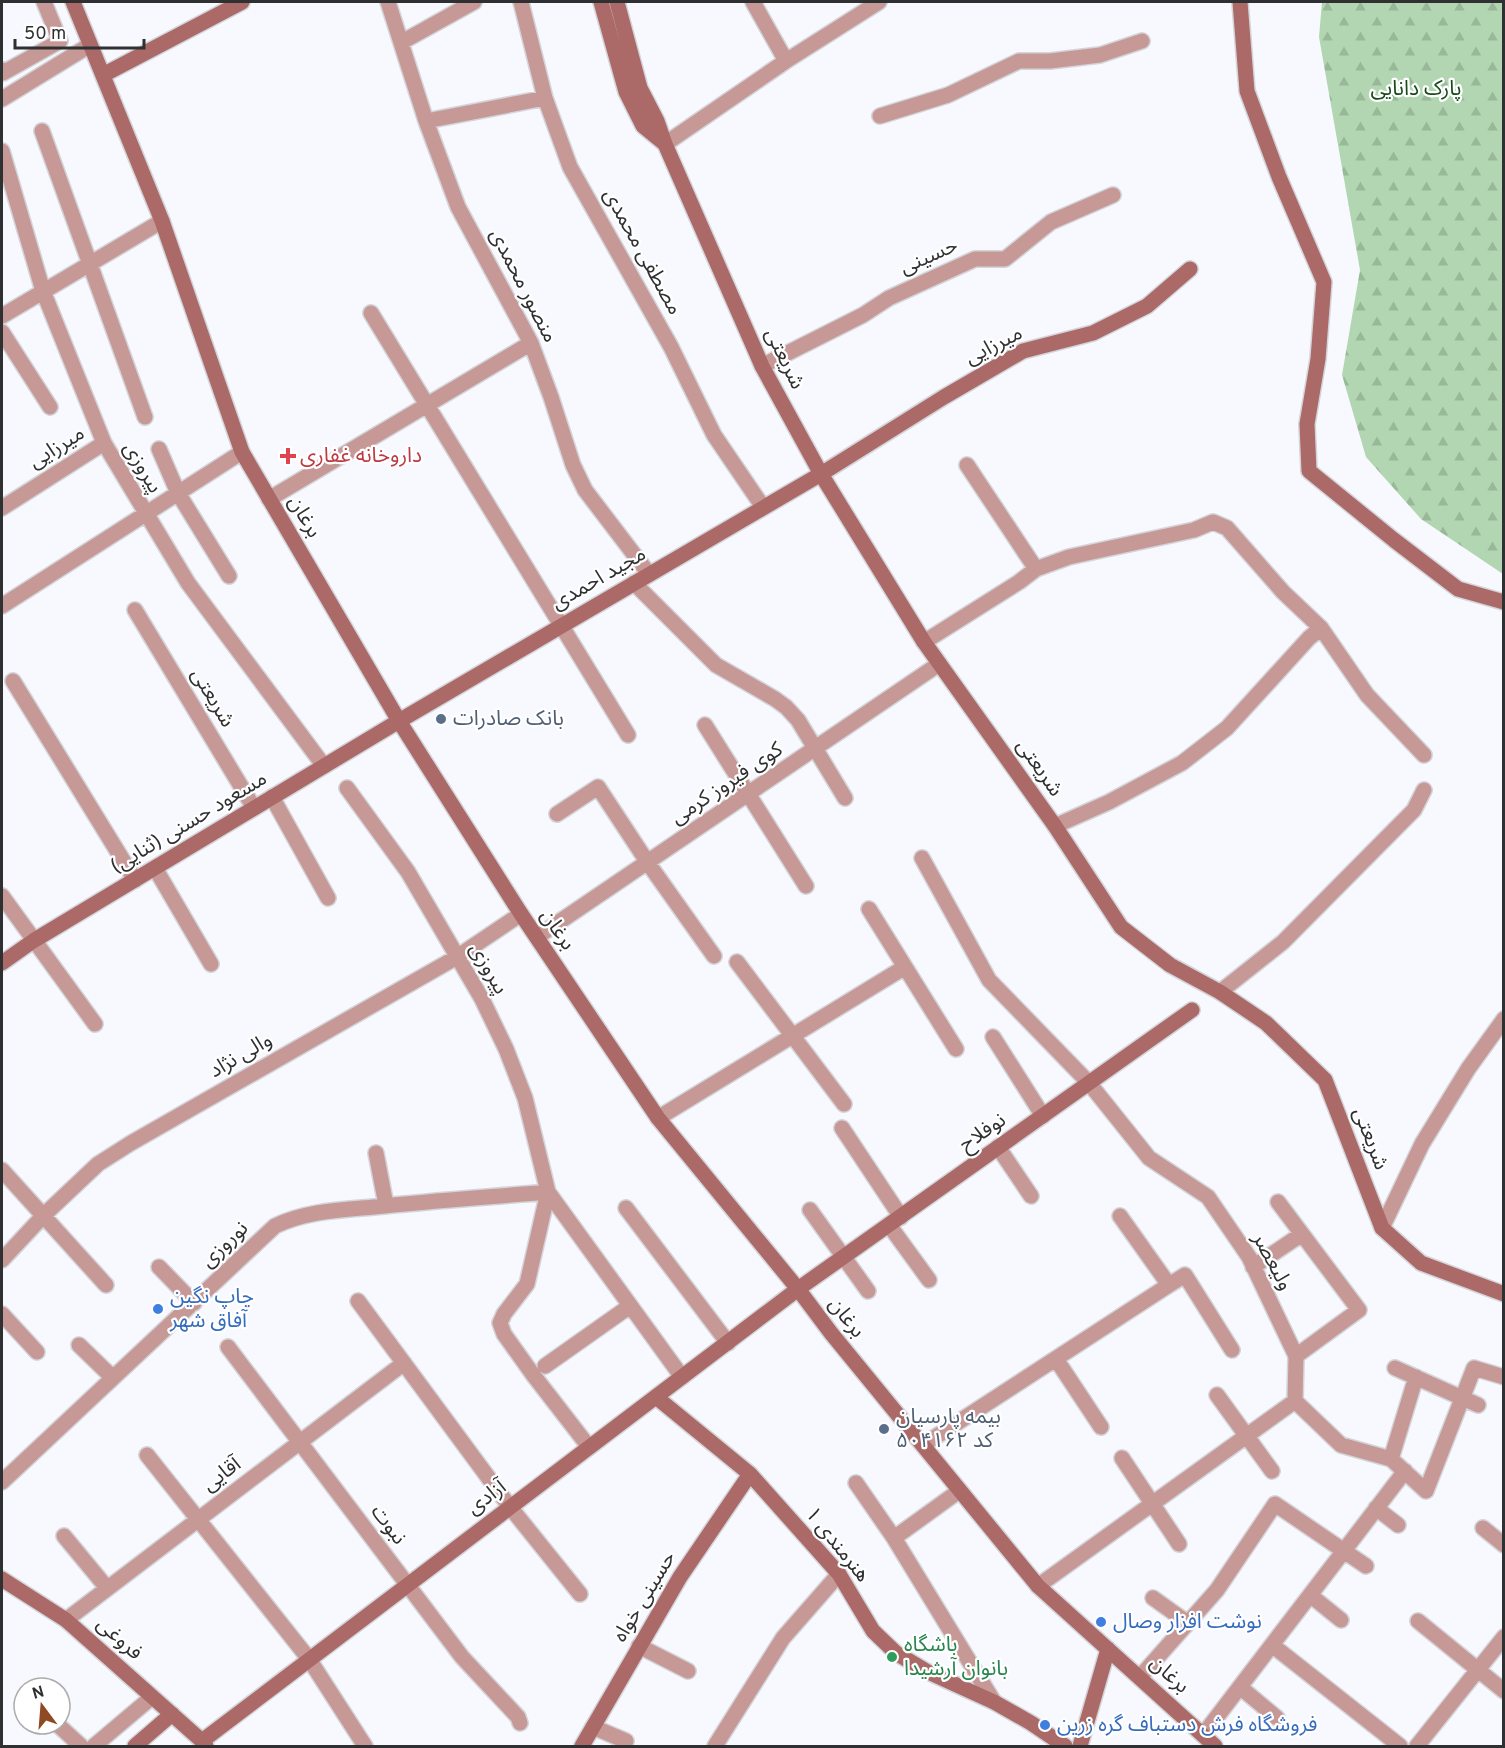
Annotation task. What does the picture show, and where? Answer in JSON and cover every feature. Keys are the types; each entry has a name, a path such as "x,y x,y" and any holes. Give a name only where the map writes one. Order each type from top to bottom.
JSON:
{"street":[{"path":"2,71 60,41 44,2"},
{"name":"برغان","path":"73,2 162,222 242,452 399,721 521,914 658,1118 798,1289 831,1334 1038,1586 1215,1746"},
{"path":"103,75 242,2"},
{"name":"منصور محمدی","path":"388,2 426,121 458,207 531,343 573,465 585,490 649,574"},
{"path":"402,42 474,2"},
{"name":"مصطفی محمدی","path":"521,2 545,98 570,167 670,347 714,435 763,507"},
{"name":"شریعتی","path":"601,2 626,92 643,126 664,144"},
{"name":"شریعتی","path":"617,2 640,88 657,121 664,144 762,366 821,474 939,664 1055,826 1121,927 1170,965 1220,992 1266,1023 1325,1080 1382,1228 1421,1263 1503,1294"},
{"path":"753,2 786,61"},
{"path":"664,144 786,61 879,2"},
{"path":"1240,2 1247,91 1279,177 1324,282 1318,359 1306,424 1309,471 1458,589 1503,602"},
{"path":"880,116 948,95 1019,61 1050,61 1100,55 1142,41"},
{"path":"2,99 90,45"},
{"path":"426,121 545,98"},
{"path":"42,132 146,417"},
{"name":"پیروزی","path":"2,151 43,291 104,443 188,583 324,766"},
{"name":"حسینی","path":"762,366 863,315 889,298 975,259 1005,259 1051,222 1113,195"},
{"path":"2,316 162,222"},
{"name":"میرزایی","path":"821,474 1023,351 1094,333 1147,306 1190,269"},
{"path":"371,313 628,735"},
{"path":"2,332 50,407"},
{"path":"269,499 531,343"},
{"name":"میرزایی","path":"2,508 104,443"},
{"path":"159,449 178,493 229,576"},
{"path":"2,606 242,452"},
{"path":"967,465 1036,569"},
{"name":"مجید احمدی","path":"399,721 821,474"},
{"path":"924,642 1036,569 1069,557 1194,530 1213,522 1227,528 1283,592 1321,628 1367,695 1424,755"},
{"path":"634,583 716,665 786,707 798,720 845,798"},
{"name":"شریعتی","path":"135,610 254,808"},
{"path":"1055,826 1108,802 1182,763 1227,728 1308,638 1321,628"},
{"name":"کوی فیروز کرمی","path":"537,937 939,664"},
{"path":"13,681 135,880"},
{"name":"مسعود حسنی (ثنایی)","path":"2,963 33,941 399,721"},
{"path":"705,725 806,886"},
{"path":"558,814 598,787 714,956"},
{"name":"پیروزی","path":"347,788 408,872 483,999 507,1049 525,1098 548,1192"},
{"path":"1220,992 1283,942 1414,810 1424,790"},
{"path":"272,797 328,898"},
{"name":"ولیعصر","path":"922,858 989,980 1089,1083 1149,1158 1208,1197 1249,1257 1296,1356 1295,1401"},
{"path":"155,868 211,964"},
{"path":"2,896 95,1024"},
{"path":"869,909 956,1049"},
{"name":"والی نژاد","path":"2,1260 44,1215 98,1164 458,957 521,914"},
{"path":"737,962 844,1104"},
{"path":"658,1118 905,967"},
{"name":"نوفلاح","path":"798,1289 1192,1010"},
{"path":"1382,1228 1422,1144 1468,1069 1503,1020"},
{"path":"993,1037 1043,1116"},
{"path":"842,1128 929,1280"},
{"path":"998,1147 1031,1196"},
{"path":"376,1153 386,1205"},
{"path":"2,1170 106,1285"},
{"path":"548,1192 682,1377"},
{"path":"548,1192 527,1284 504,1314 500,1323 504,1334 534,1376 589,1447"},
{"name":"نوروزی","path":"2,1482 275,1226 307,1214 548,1192"},
{"path":"1278,1202 1359,1310 1296,1356"},
{"path":"626,1208 728,1343"},
{"path":"810,1210 868,1291"},
{"path":"1120,1216 1168,1285"},
{"path":"1254,1268 1302,1234"},
{"path":"159,1267 194,1303"},
{"path":"923,1445 1185,1275 1232,1350"},
{"name":"آزادی","path":"204,1743 309,1659 798,1289"},
{"path":"358,1301 510,1507 580,1594"},
{"path":"545,1366 630,1306"},
{"path":"2,1314 37,1352"},
{"path":"79,1345 113,1378"},
{"name":"نبوت","path":"228,1347 462,1657 518,1717 520,1723"},
{"path":"1056,1359 1101,1427"},
{"name":"آقایی","path":"66,1620 404,1363"},
{"path":"1395,1368 1478,1405"},
{"path":"1038,1586 1295,1401 1341,1445 1391,1459 1426,1491 1474,1368 1503,1377"},
{"path":"1391,1459 1416,1377"},
{"path":"1217,1395 1272,1471"},
{"name":"هنرمندی ۱","path":"656,1397 750,1474 839,1574 873,1631 896,1653 927,1671 994,1702 1065,1746"},
{"path":"147,1455 309,1659 365,1746"},
{"path":"1122,1458 1179,1545"},
{"path":"1203,1735 1404,1471"},
{"name":"حسینی خواه","path":"582,1746 680,1577 750,1474"},
{"path":"856,1483 894,1538 994,1702"},
{"path":"894,1538 959,1491"},
{"path":"1140,1677 1217,1590 1275,1504 1366,1566"},
{"path":"1376,1508 1398,1525"},
{"path":"1483,1528 1503,1545"},
{"path":"64,1536 107,1588"},
{"path":"715,1746 783,1638 839,1574"},
{"name":"فروغی","path":"2,1579 66,1620 204,1743"},
{"path":"1310,1595 1341,1620"},
{"path":"1153,1598 1188,1623"},
{"path":"1418,1621 1503,1691"},
{"path":"1417,1746 1503,1637"},
{"path":"1272,1645 1400,1746"},
{"path":"639,1646 688,1671"},
{"path":"1080,1746 1108,1648"},
{"path":"1240,1687 1277,1718"},
{"path":"94,1746 152,1697"},
{"path":"135,1746 172,1714"},
{"path":"594,1727 626,1741"}],"green space":[{"name":"پارک دانایی","path":"1322,2 1503,2 1503,574 1421,519 1366,457 1342,375 1360,270 1319,37"}],"place":[{"name":"داروخانه غفاری","path":"288,456"},
{"name":"بانک صادرات","path":"441,719"},
{"name":"چاپ نگین آفاق شهر","path":"158,1309"},
{"name":"بیمه پارسیان کد ۵۰۴۱۶۲","path":"884,1429"},
{"name":"نوشت افزار وصال","path":"1101,1622"},
{"name":"باشگاه بانوان آرشیدا","path":"892,1657"},
{"name":"فروشگاه فرش دستباف گره زرین","path":"1045,1725"}]}
